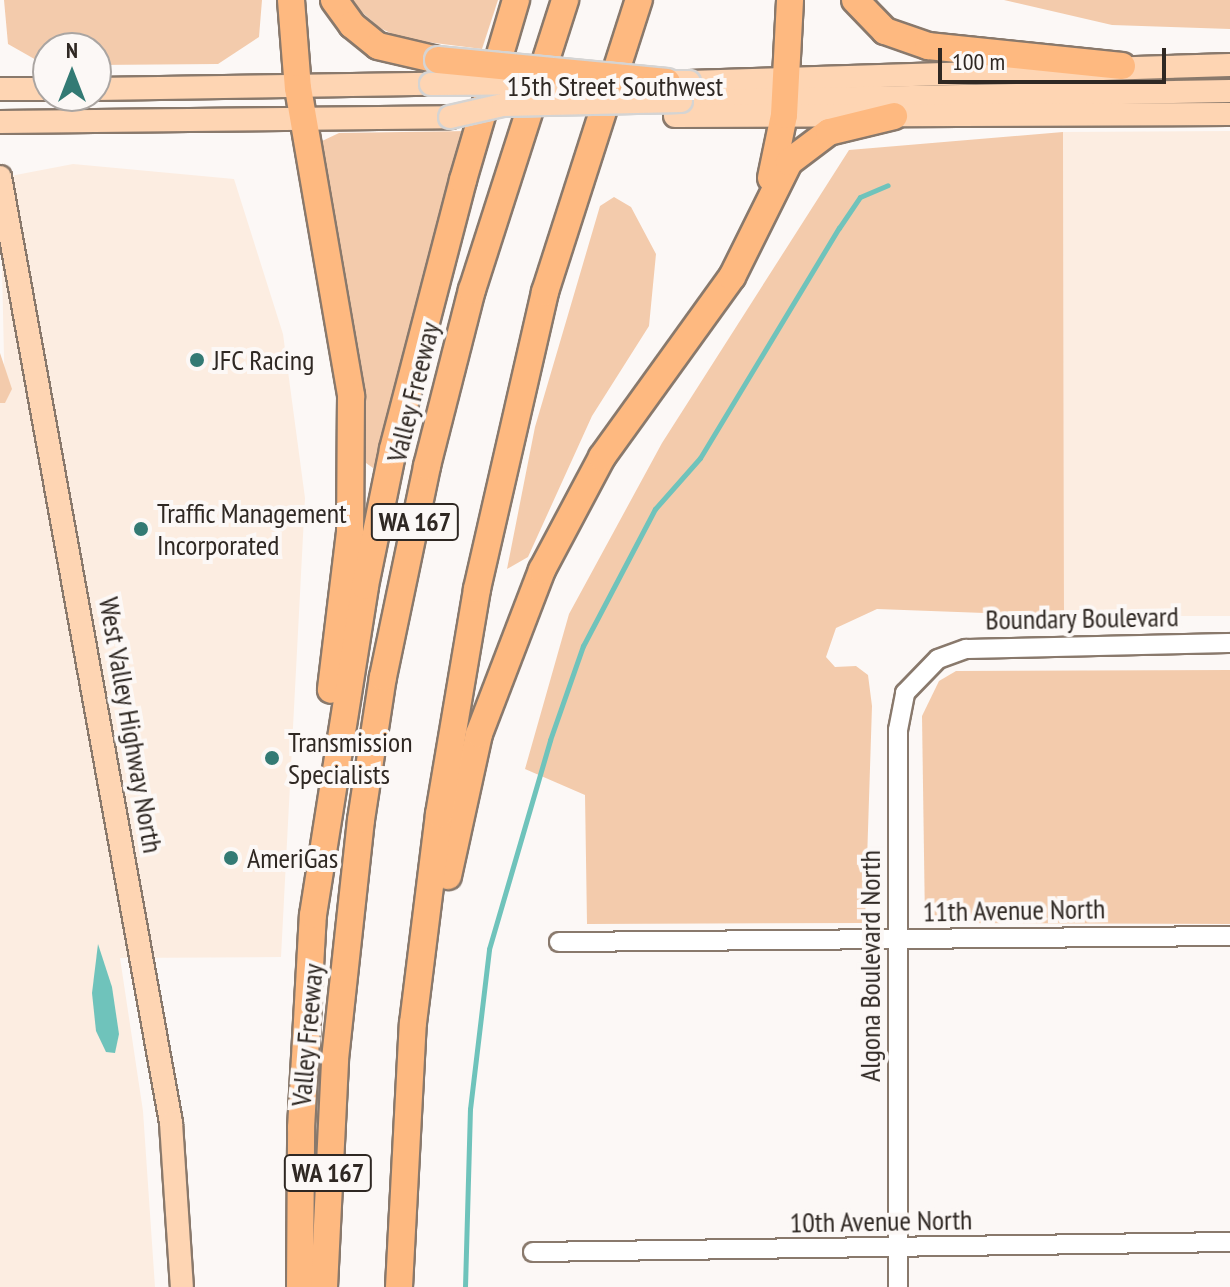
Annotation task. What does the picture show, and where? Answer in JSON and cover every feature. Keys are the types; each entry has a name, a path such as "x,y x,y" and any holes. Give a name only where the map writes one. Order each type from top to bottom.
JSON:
{"highway":[{"path":"291,0 298,88 346,349 352,443 350,532 315,842 301,1128 300,1287"},
{"path":"334,0 352,25 378,46 434,72 678,95"},
{"path":"313,915 365,586 393,449 463,180 516,0"},
{"name":"Valley Freeway","path":"324,1287 335,1059 361,820 383,677 427,466 472,290 565,0"},
{"name":"WA 167","path":"399,1287 405,1140 439,814 477,589 545,292 620,50 639,0"},
{"path":"620,50 646,0"},
{"path":"743,257 774,169 784,98 790,0"},
{"path":"855,0 885,31 928,46 1122,66"},
{"path":"405,1140 462,800 508,657 542,570 595,469 743,257 778,182 799,151 829,132 894,116"}],"main road":[{"name":"15th Street Southwest","path":"0,122 450,117 678,95 784,98 1091,73 1122,66 1230,65"},
{"path":"112,89 298,88 434,72"},
{"path":"0,89 32,89"},
{"path":"784,98 1230,91"},
{"name":"15th Street Southwest","path":"678,95 784,98 894,116 1230,114"},
{"name":"West Valley Highway North","path":"0,177 170,1119 182,1287"}],"street":[{"name":"Boundary Boulevard","path":"938,659 975,647 1230,643"},
{"name":"Algona Boulevard North","path":"898,1287 900,714 917,675 938,659"},
{"name":"11th Avenue North","path":"559,942 1230,936"},
{"name":"10th Avenue North","path":"533,1252 897,1250 1230,1242"}],"shaded area":[{"path":"4,0 262,0 259,37 218,64 112,65 112,32 32,32 32,58 8,44"},
{"path":"348,0 498,0 482,49 403,39 380,28"},
{"path":"1004,0 1230,0 1230,29 1112,25"},
{"path":"467,131 377,466 373,468 366,463 355,331 320,142 339,133"},
{"path":"1230,131 1230,616 1064,616 1063,132"},
{"path":"1063,132 1064,616 877,609 836,628 826,657 835,667 856,666 868,675 872,706 865,923 587,924 585,795 525,769 569,614 662,443 849,150"},
{"path":"73,164 234,179 283,334 305,498 281,957 120,958 143,1111 155,1287 0,1287 0,403 5,402 0,178"},
{"path":"614,197 631,207 656,254 649,326 592,416 528,557 507,569 535,427 600,206"},
{"path":"0,353 12,389 5,403 0,403"},
{"path":"1230,670 1230,924 925,923 922,716 939,681 956,671"}],"water":[{"path":"98,944 112,987 119,1034 115,1053 106,1052 96,1031 92,993"}],"waterway":[{"path":"465,1287 470,1109 489,949 550,740 583,646 655,509 700,458 839,228 860,197 888,185"}],"place":[{"name":"JFC Racing","path":"197,360"},
{"name":"Traffic Management Incorporated","path":"141,529"},
{"name":"Transmission Specialists","path":"272,758"},
{"name":"AmeriGas","path":"231,858"}]}
